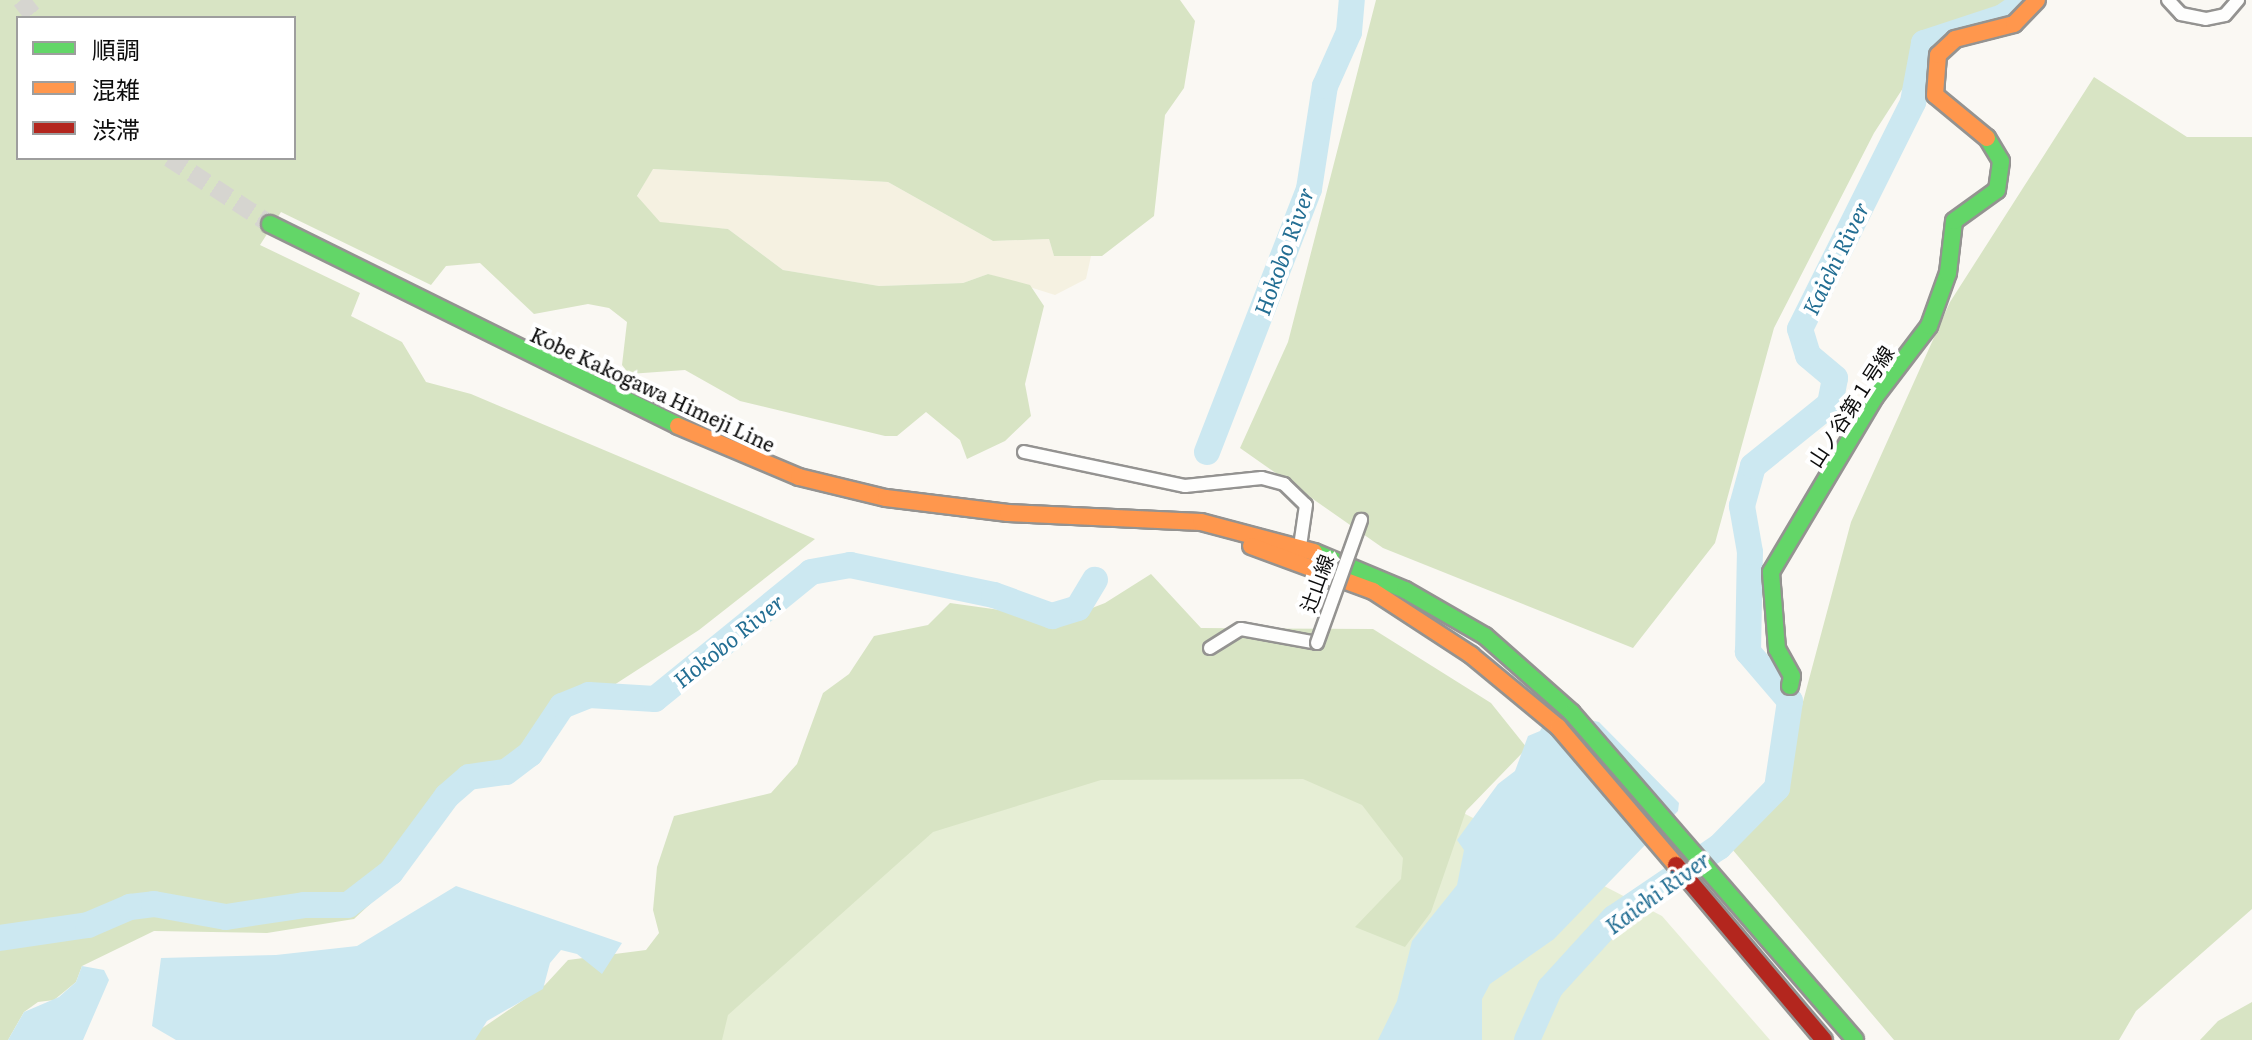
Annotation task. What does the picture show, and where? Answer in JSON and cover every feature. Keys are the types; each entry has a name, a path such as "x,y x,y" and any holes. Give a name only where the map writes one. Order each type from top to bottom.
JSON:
{"main road":[{"name":"山ノ谷第１号線","path":"1790,686 1792,676 1777,649 1771,572 1875,397 1929,326 1948,273 1954,221 1997,190 2001,161 1973,122 1935,95 1938,55 1955,39 2014,24 2037,0"},
{"name":"Kobe Kakogawa Himeji Line","path":"270,224 718,446 799,477 886,498 1139,522 1201,522 1300,546 1405,590 1485,636 1572,713 1855,1040"},
{"name":"Kobe Kakogawa Himeji Line","path":"1139,522 1292,557 1373,591 1471,655 1558,727 1719,912 1824,1040"}],"street":[{"path":"2168,0 2181,14 2206,19 2225,15 2238,0"},
{"path":"1024,452 1185,486 1262,478 1284,484 1306,505 1300,546"},
{"name":"辻山線","path":"1210,648 1241,629 1317,643 1361,520"}],"shaded area":[{"path":"652,169 888,182 993,241 1049,239 1054,256 1091,256 1086,279 1055,295 988,274 963,283 879,286 783,270 728,229 660,223 637,197"}],"green space":[{"path":"0,0 1180,0 1195,21 1184,88 1165,115 1154,216 1102,256 1054,256 1049,239 993,241 888,182 653,169 637,196 660,222 728,229 783,270 879,286 963,283 988,274 1030,285 1044,306 1025,384 1031,416 1005,441 967,459 960,440 926,412 897,436 885,436 740,401 685,370 629,374 622,365 627,322 609,308 588,304 534,314 480,263 446,266 431,285 281,212 260,245 360,293 351,316 402,342 426,382 471,394 815,539 699,630 614,685 549,715 504,765 445,800 382,893 354,919 267,933 154,931 82,966 76,982 54,1000 38,1002 24,1012 8,1040 0,1040"},
{"path":"1376,0 2016,0 1934,40 1874,133 1774,328 1715,543 1633,648 1383,548 1240,448 1288,342"},
{"path":"2094,77 2187,137 2252,137 2252,909 2136,1011 2119,1040 1894,1040 1732,849 1789,754 1851,522 1950,302"},
{"path":"1151,574 1201,628 1373,629 1491,703 1527,748 1466,811 1431,912 1405,947 1355,927 1401,879 1403,858 1362,805 1303,779 1101,780 933,832 728,1015 722,1040 465,1040 545,985 568,960 646,950 659,933 653,910 657,867 674,816 771,793 797,764 823,693 849,674 874,636 928,625 950,603 1064,619 1105,603"},
{"path":"913,777 1398,779 1662,916 1770,1040 613,1040"},
{"path":"2252,1002 2252,1040 2200,1040 2218,1021"}],"water":[{"path":"1551,711 1599,722 1679,803 1678,811 1554,939 1490,984 1482,999 1482,1040 1378,1040 1397,1001 1412,941 1457,885 1464,850 1457,840 1498,784 1515,771 1528,736 1540,731"},
{"path":"456,886 622,943 602,974 577,954 561,950 550,963 543,989 487,1021 475,1040 176,1040 152,1026 161,958 276,955 357,946"},
{"path":"82,966 104,970 109,980 83,1040 8,1040 24,1012 59,997 76,982"}],"waterway":[{"name":"Hokobo River","path":"1207,452 1309,189 1325,86 1349,32 1352,0"},
{"name":"Kaichi River","path":"1527,1040 1550,988 1614,918 1719,847 1777,788 1790,701 1748,652 1750,552 1742,506 1753,466 1830,404 1835,378 1808,355 1800,329 1913,102 1924,43 2003,17 2027,0"},
{"name":"Hokobo River","path":"0,938 88,925 130,907 154,904 226,917 304,905 348,905 391,872 447,796 469,777 506,772 530,754 562,706 589,695 655,699 811,572 850,565 994,595 1052,616 1078,608 1095,580"}],"tunnel":[{"path":"21,0 33,16"},
{"path":"172,160 270,224"}],"traffic: fast":[{"path":"1790,686 1792,676 1777,649 1771,572 1875,397 1929,326 1948,273 1954,221 1997,190 2001,161 1987,138"},
{"path":"270,224 678,426"},
{"path":"1314,552 1405,590 1485,636 1572,713 1855,1040"}],"traffic: slow":[{"path":"1987,138 1935,95 1938,55 1955,39 2014,24 2037,0"},
{"path":"678,426 799,477 886,498 1008,513 1201,522 1314,552"},
{"path":"1251,546 1373,591 1471,655 1558,727 1676,865"}],"traffic: jam":[{"path":"1676,865 1824,1040"}]}
